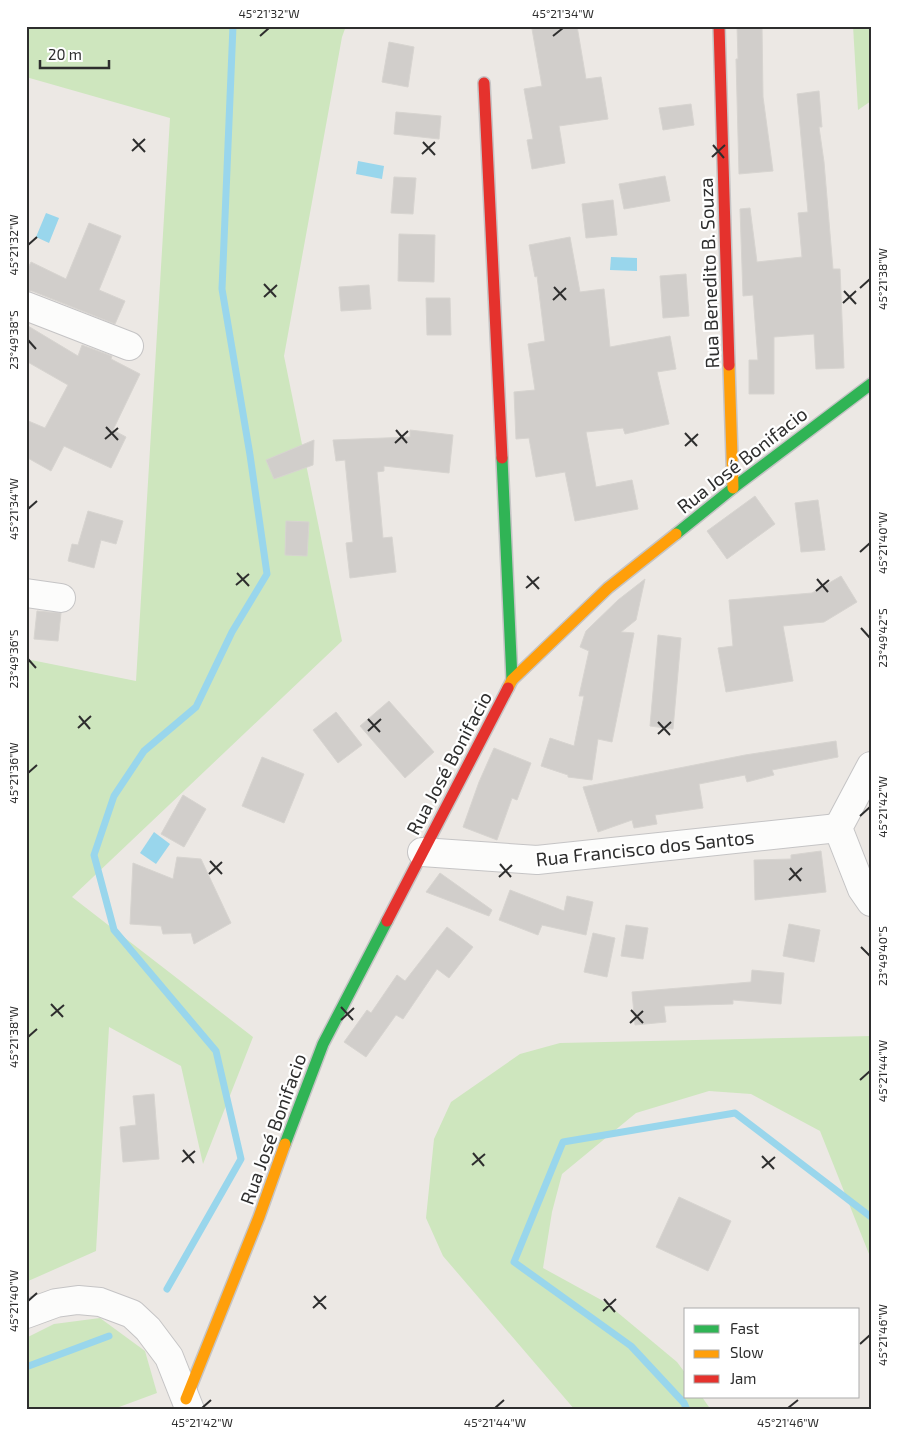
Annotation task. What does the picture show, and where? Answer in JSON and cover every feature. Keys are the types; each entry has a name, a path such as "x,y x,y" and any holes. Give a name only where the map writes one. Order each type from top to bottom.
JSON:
{"street":[{"name":"Rua Benedito B. Souza","path":"719,26 733,488"},
{"path":"484,83 512,680"},
{"path":"26,306 129,346"},
{"name":"Rua José Bonifacio","path":"188,1405 259,1217 297,1109 323,1044 512,680 608,588 733,488 871,384"},
{"path":"26,593 61,598"},
{"path":"871,766 838,828 862,889 871,902"},
{"name":"Rua Francisco dos Santos","path":"422,852 537,860 838,828"},
{"path":"26,1314 56,1303 78,1300 100,1302 132,1314 148,1329 169,1357 188,1405"}],"green space":[{"path":"26,26 346,26 342,37 284,356 342,641 72,897 253,1037 203,1164 181,1066 109,1027 96,1251 26,1282 26,659 136,681 170,118 26,77"},
{"path":"853,26 871,26 871,101 858,110"},
{"path":"871,1036 871,1259 820,1131 751,1094 709,1091 636,1113 562,1174 552,1212 543,1268 605,1302 677,1362 684,1371 684,1398 703,1398 711,1410 575,1410 443,1256 426,1218 434,1139 451,1102 520,1054 560,1043"},
{"path":"100,1318 145,1351 157,1393 111,1410 26,1410 26,1338 54,1324"}],"water":[{"path":"358,161 384,166 382,179 356,174"},
{"path":"46,213 59,218 49,243 36,237"},
{"path":"611,257 637,258 637,271 610,270"},
{"path":"154,832 170,844 156,864 140,853"}],"building":[{"path":"550,26 577,26 586,79 601,77 608,119 559,126 565,163 532,169 527,140 533,139 524,89 542,86 532,29"},
{"path":"737,26 762,26 763,97 773,171 739,174"},
{"path":"389,42 414,47 408,87 382,82"},
{"path":"819,91 822,127 819,127 824,162 833,269 840,269 844,368 816,369 814,334 774,337 774,394 749,394 749,360 758,360 753,295 743,296 740,209 750,208 757,262 802,257 798,213 808,212 797,94"},
{"path":"691,104 694,125 663,130 659,108"},
{"path":"396,112 441,116 439,139 394,134"},
{"path":"665,176 670,201 624,209 619,184"},
{"path":"394,177 416,178 413,214 391,213"},
{"path":"613,200 617,235 586,238 582,204"},
{"path":"89,223 121,236 99,290 125,301 115,324 32,291 26,291 26,272 31,262 66,279"},
{"path":"399,234 435,235 434,282 398,281"},
{"path":"570,237 580,292 604,289 610,347 670,336 676,369 657,372 669,424 625,434 623,428 586,432 596,487 632,480 638,509 575,521 565,472 536,477 529,438 516,439 514,392 535,390 528,344 545,341 537,276 535,277 529,245"},
{"path":"686,274 689,316 663,318 660,276"},
{"path":"369,285 371,309 341,311 339,287"},
{"path":"426,298 450,298 451,335 427,335"},
{"path":"26,323 78,356 82,345 112,356 111,359 140,374 113,430 126,437 111,468 64,446 51,471 26,457 26,420 45,428 68,385 26,361"},
{"path":"410,430 453,435 449,473 384,466 384,471 377,472 383,538 392,537 396,572 350,578 346,543 353,542 345,460 336,461 333,440 410,437"},
{"path":"314,440 313,465 274,479 266,460"},
{"path":"755,496 775,524 727,559 707,531"},
{"path":"818,500 825,550 801,552 795,503"},
{"path":"88,511 123,521 116,544 101,540 94,568 68,561 72,544 78,545"},
{"path":"286,521 309,522 307,556 285,555"},
{"path":"841,576 857,602 824,622 783,626 793,681 726,692 718,648 733,646 729,600 812,593"},
{"path":"645,579 636,620 621,632 634,633 612,742 598,739 592,780 568,777 568,775 541,766 550,738 574,746 584,696 579,696 589,651 580,647 586,631 618,600"},
{"path":"37,611 61,613 58,641 34,639"},
{"path":"658,635 681,638 673,729 650,726"},
{"path":"389,701 434,752 405,778 360,726"},
{"path":"336,712 362,745 338,763 313,730"},
{"path":"836,741 838,757 772,770 774,775 747,782 745,775 699,784 703,808 655,815 657,824 634,828 632,820 598,832 583,787 745,755"},
{"path":"494,748 531,763 517,800 512,798 497,840 463,827 479,782"},
{"path":"262,757 304,774 284,823 242,806"},
{"path":"183,795 206,809 184,847 161,834"},
{"path":"821,851 826,892 755,900 754,860 791,859 791,855"},
{"path":"177,857 201,859 231,923 194,944 191,933 163,934 161,926 130,924 133,863 173,879"},
{"path":"440,873 492,910 489,916 426,892"},
{"path":"510,890 564,911 567,896 593,902 586,935 542,925 538,935 499,920"},
{"path":"789,924 820,930 814,962 783,956"},
{"path":"626,925 648,928 643,959 621,956"},
{"path":"447,927 473,947 449,978 437,969 403,1019 396,1015 366,1057 344,1042 367,1010 371,1013 397,975 405,981"},
{"path":"593,933 615,938 607,977 584,972"},
{"path":"752,970 784,973 781,1004 733,1000 733,1004 664,1006 666,1022 635,1025 632,992 751,982"},
{"path":"154,1094 159,1159 123,1162 120,1127 136,1125 133,1096"},
{"path":"679,1197 731,1221 708,1271 656,1247"}],"waterway":[{"path":"167,1289 241,1159 216,1051 114,930 94,855 114,796 144,751 196,707 232,632 267,574 250,455 222,289 233,26"},
{"path":"687,1410 684,1403 631,1346 514,1262 563,1142 735,1113 871,1217"},
{"path":"26,1367 109,1336"}],"traffic: fast":[{"path":"676,534 733,488 871,384"},
{"path":"502,458 512,680"},
{"path":"285,1144 323,1044 387,921"}],"traffic: slow":[{"path":"729,365 733,488"},
{"path":"508,688 512,680 608,588 676,534"},
{"path":"186,1399 259,1217 285,1144"}],"traffic: jam":[{"path":"719,26 729,365"},
{"path":"484,83 502,458"},
{"path":"387,921 508,688"}]}
